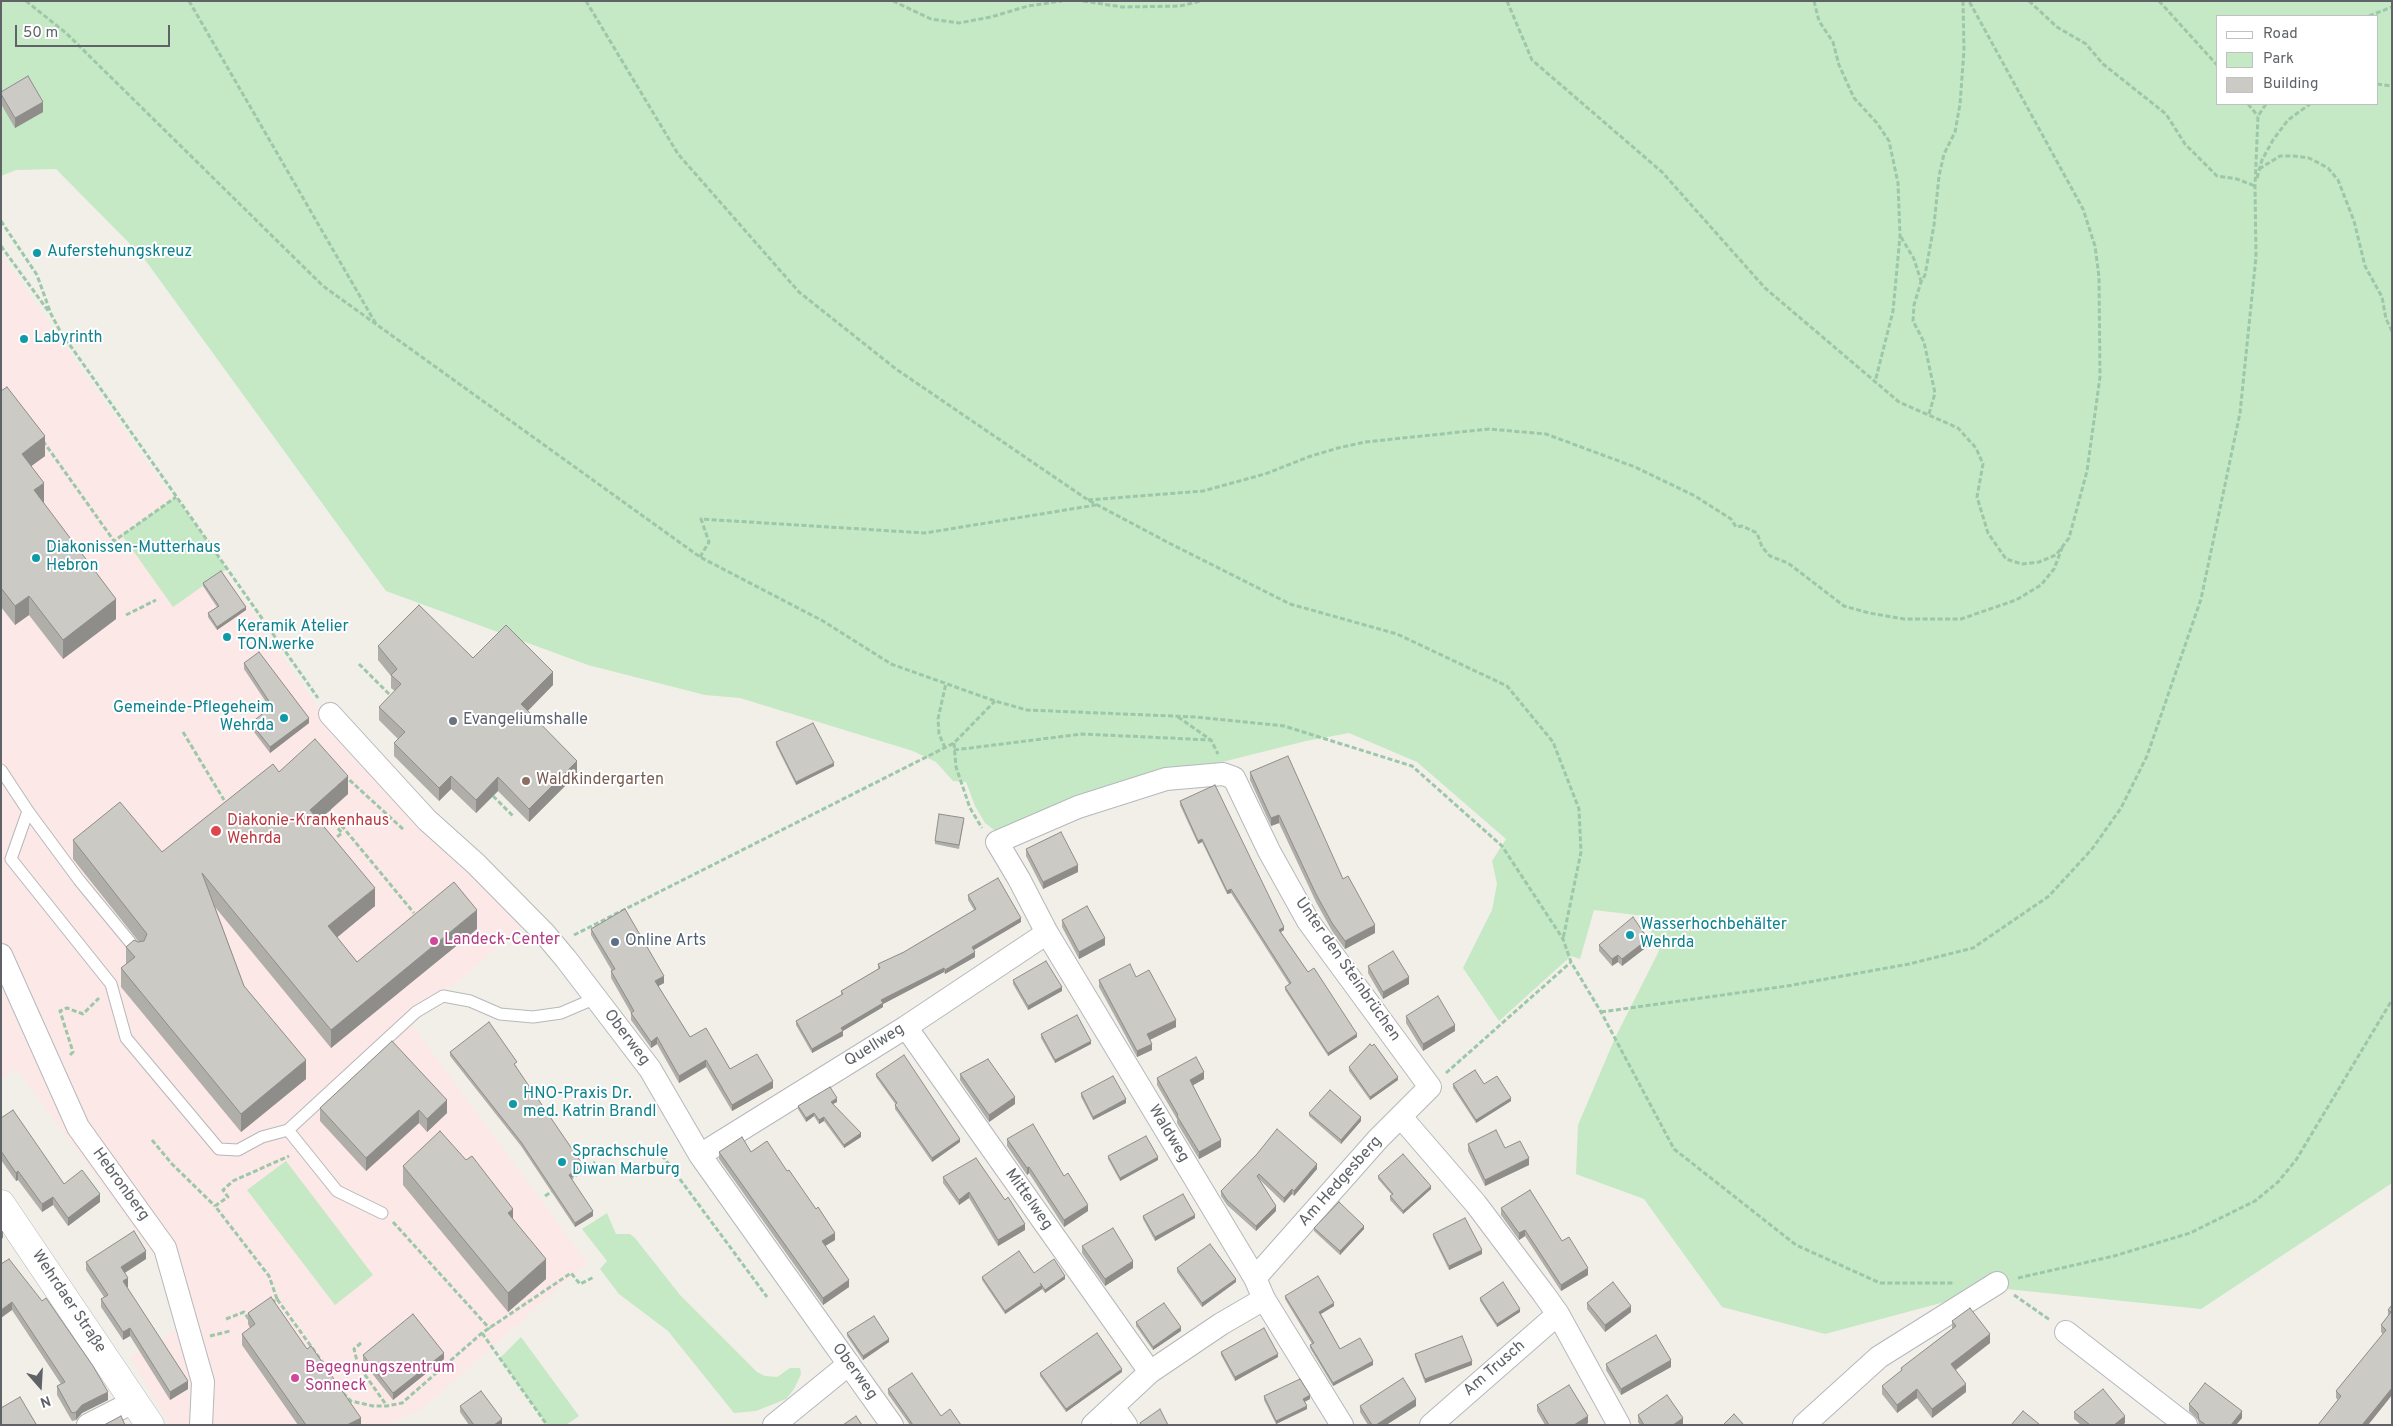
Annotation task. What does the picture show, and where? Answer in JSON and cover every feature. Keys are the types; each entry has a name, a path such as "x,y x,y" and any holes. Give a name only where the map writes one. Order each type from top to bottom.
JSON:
{"main road":[{"name":"Wehrdaer Straße","path":"1,1204 135,1400 150,1425"}],"street":[{"name":"Oberweg","path":"330,714 427,820 476,864 554,945 596,998 650,1069 700,1155 892,1425"},
{"name":"Unter den Steinbrüchen","path":"997,842 1078,807 1166,779 1223,774 1234,778 1269,851 1308,921 1430,1087"},
{"name":"Waldweg","path":"997,842 1047,933 1255,1278 1264,1299 1342,1425"},
{"name":"Quellweg","path":"700,1155 906,1027 1047,933"},
{"name":"Hebronberg","path":"1,955 78,1127 165,1248 203,1382 201,1425"},
{"name":"Mittelweg","path":"906,1027 1150,1372"},
{"name":"Am Hedgesberg","path":"1255,1278 1400,1117 1430,1087"},
{"path":"1400,1117 1476,1204 1558,1314 1619,1425"},
{"path":"1804,1425 1879,1357 1997,1283"},
{"path":"1093,1425 1119,1416 1150,1372 1221,1324 1264,1299"},
{"name":"Am Trusch","path":"1432,1425 1558,1314"},
{"path":"2066,1332 2186,1425"},
{"path":"774,1425 849,1364"},
{"path":"88,1425 135,1400"}],"lane":[{"path":"1,770 28,811 79,880 140,954"},
{"path":"28,811 11,859 111,984 126,1038 219,1149 238,1150 262,1137 288,1130 416,1012 443,996 470,1001 500,1014 533,1016 562,1013 596,998"},
{"path":"288,1130 336,1191 382,1213"}],"path":[{"path":"26,1 66,33 323,286 700,557 823,621 891,664 995,701 1027,710 1178,717 1284,726 1412,766 1502,846 1563,939 1571,962 1674,1149 1796,1245 1880,1283 1958,1283"},
{"path":"189,1 378,326"},
{"path":"586,1 678,154 798,292 896,369 1096,505 1290,604 1397,634 1507,686 1553,742 1578,809 1581,852 1563,939"},
{"path":"893,1 931,19 959,22 991,17 1028,6 1062,1"},
{"path":"1083,1 1122,7 1180,6 1201,1"},
{"path":"1507,1 1532,60 1662,172 1765,288 1899,402 1958,428 1976,448 1983,464 1977,497 1988,533 2006,558 2022,564 2039,562 2056,554 2069,538 2087,471 2100,377 2099,276 2094,246 2079,200 1969,1"},
{"path":"1814,1 1819,21 1832,42 1839,64 1854,98 1877,122 1889,141 1898,184 1900,236 1893,311 1875,382"},
{"path":"1929,414 1936,393 1924,342 1914,321 1914,305 1921,282 1926,276 1939,176 1944,154 1954,132 1960,104 1964,50 1963,1"},
{"path":"2029,1 2057,27 2086,44 2103,64 2166,114 2185,144 2217,176 2237,179 2255,186"},
{"path":"2159,1 2216,64"},
{"path":"2372,15 2392,8"},
{"path":"2378,84 2392,86"},
{"path":"2249,105 2258,116"},
{"path":"1600,1012 1787,986 1909,964 1973,948 2049,896 2092,849 2121,808 2147,756 2201,599 2240,413 2256,257 2255,186 2258,116 2265,105"},
{"path":"2255,186 2259,169 2267,150 2282,127 2309,105"},
{"path":"2259,169 2280,156 2309,158 2328,168 2338,180 2356,229 2364,266 2382,297 2386,319 2392,331"},
{"path":"1,220 37,275 51,314"},
{"path":"1900,236 1914,259 1921,282"},
{"path":"1,246 29,287 51,314 76,354 330,714"},
{"path":"1088,500 1203,491 1264,474 1311,456 1365,442 1490,429 1546,434 1636,467 1695,496 1731,519 1736,527 1742,526 1757,533 1762,547 1770,556 1788,563 1844,606 1869,613 1904,619 1961,619 2016,600 2041,585 2054,569 2063,546"},
{"path":"38,435 114,541 176,497"},
{"path":"700,557 709,542 701,519 925,533 1096,505"},
{"path":"126,615 156,600"},
{"path":"358,664 397,702"},
{"path":"945,748 939,734 938,719 946,683"},
{"path":"554,945 945,748 954,743 995,701"},
{"path":"954,750 1082,734 1158,736 1211,740 1178,717"},
{"path":"182,732 224,800"},
{"path":"954,743 956,767 970,808 980,827 997,842"},
{"path":"341,772 408,834 427,820"},
{"path":"493,796 514,817"},
{"path":"323,803 414,913"},
{"path":"336,817 332,821 342,833 337,837"},
{"path":"1430,1087 1571,962"},
{"path":"1997,1283 2114,1256 2190,1233 2255,1201 2278,1182 2296,1160 2392,1000"},
{"path":"42,1046 67,1056 70,1055 73,1052 60,1011 67,1008 83,1014"},
{"path":"152,1140 172,1164 215,1206 269,1276 277,1299 328,1371"},
{"path":"215,1206 228,1197 223,1190 233,1181 303,1149"},
{"path":"662,1155 767,1298"},
{"path":"566,1182 596,1162"},
{"path":"545,1196 559,1187"},
{"path":"382,1213 400,1229 490,1329"},
{"path":"339,1387 351,1401 373,1406 388,1406 402,1403 482,1333 571,1273 580,1284 594,1277"},
{"path":"1997,1283 2042,1315"},
{"path":"270,1304 277,1299"},
{"path":"226,1319 244,1312 250,1321 256,1314"},
{"path":"210,1336 230,1331"},
{"path":"482,1333 546,1425"},
{"path":"361,1343 354,1349 358,1365 388,1406"},
{"path":"310,1354 314,1351"},
{"path":"340,1399 345,1396"},
{"path":"381,1398 388,1398"}],"shaded area":[{"name":"Diakonie-Krankenhaus Wehrda","path":"1,254 348,750 526,923 410,1022 587,1263 423,1408 387,1425 170,1425 130,1357 180,1327 163,1268 16,1068 1,1080"}],"green space":[{"path":"1,1 2392,1 2392,1183 2201,1309 1997,1288 1825,1334 1722,1307 1644,1199 1576,1174 1578,1125 1615,1038 1659,951 1645,916 1594,910 1580,959 1571,956 1499,1021 1463,968 1492,910 1497,884 1492,861 1506,839 1417,762 1349,733 1306,741 1222,762 1221,770 997,832 985,823 975,806 966,782 953,781 936,762 913,751 740,698 705,695 588,665 386,591 143,257 56,169 16,170 1,176"},
{"path":"176,497 227,569 173,607 122,535"},
{"path":"286,1161 373,1275 335,1305 247,1190"},
{"path":"607,1213 616,1234 630,1234 635,1238 680,1295 757,1372 765,1376 777,1377 790,1368 800,1368 801,1374 794,1389 786,1399 756,1411 734,1413 668,1331 619,1294 600,1269 607,1261 582,1229"},
{"path":"521,1337 579,1416 566,1425 547,1425 500,1358"}],"building":[{"path":"28,76 43,102 15,118 1,92"},
{"name":"Diakonissen-Mutterhaus Hebron","path":"7,387 45,436 22,454 44,483 34,490 116,599 63,640 29,596 15,606 1,588 1,391"},
{"path":"221,571 246,607 217,627 208,613 219,606 203,583"},
{"name":"Evangeliumshalle","path":"419,605 473,658 506,625 553,672 521,704 577,761 529,809 498,777 476,800 451,776 439,788 394,743 405,732 379,707 401,684 391,675 397,669 378,646"},
{"path":"259,652 309,718 270,747 251,723 272,706 244,663"},
{"path":"813,723 834,763 796,782 776,742"},
{"name":"Diakonie-Krankenhaus Wehrda","path":"315,739 348,776 310,810 375,888 328,926 357,962 454,882 477,910 331,1030 202,873 244,986 306,1060 241,1114 121,968 135,957 126,947 134,940 138,942 144,941 147,934 73,840 120,802 162,852 273,764 279,772"},
{"path":"1288,756 1343,879 1348,876 1375,925 1345,941 1332,923 1316,894 1279,815 1271,818 1250,772"},
{"path":"1215,785 1284,927 1279,930 1308,972 1314,968 1357,1034 1328,1053 1285,987 1291,983 1231,889 1227,891 1202,839 1198,841 1180,801"},
{"path":"939,814 964,818 959,845 935,841"},
{"path":"1061,832 1078,865 1043,882 1026,849"},
{"path":"998,878 1021,918 972,947 975,952 945,970 944,968 881,1000 883,1003 841,1028 843,1031 812,1049 796,1021 843,994 841,991 880,968 878,964 904,952 976,909 968,895"},
{"path":"1087,906 1105,938 1079,952 1062,920"},
{"path":"625,909 664,976 655,981 690,1037 706,1028 730,1069 757,1054 773,1081 732,1105 706,1060 679,1076 657,1037 651,1042 631,1013 634,1011 611,971 615,969 591,929"},
{"name":"Wasserhochbehälter Wehrda","path":"1633,917 1648,939 1622,959 1618,955 1612,959 1599,945"},
{"path":"1393,951 1409,977 1383,992 1368,966"},
{"path":"1046,961 1062,987 1028,1006 1013,980"},
{"path":"1130,964 1136,977 1149,970 1176,1020 1147,1034 1152,1044 1137,1051 1099,980"},
{"path":"1438,996 1455,1025 1423,1044 1406,1016"},
{"path":"1077,1015 1091,1041 1055,1060 1041,1034"},
{"path":"489,1022 517,1062 514,1064 583,1165 569,1175 593,1211 575,1223 521,1142 450,1052"},
{"path":"392,1041 447,1100 427,1119 419,1110 366,1158 320,1108"},
{"path":"1370,1044 1372,1046 1374,1044 1398,1077 1370,1097 1349,1067"},
{"path":"904,1055 960,1139 932,1158 876,1074"},
{"path":"1196,1057 1204,1072 1190,1080 1221,1140 1199,1152 1157,1078"},
{"path":"988,1059 1015,1097 989,1115 960,1074"},
{"path":"1475,1070 1484,1084 1497,1076 1511,1098 1476,1120 1453,1084"},
{"path":"1113,1076 1126,1099 1093,1117 1081,1093"},
{"path":"830,1087 837,1098 831,1102 861,1133 844,1145 824,1117 819,1120 814,1113 806,1118 798,1106"},
{"path":"1330,1090 1361,1117 1341,1140 1309,1113"},
{"path":"13,1110 64,1184 82,1170 100,1194 68,1218 53,1197 42,1204 18,1171 16,1173 1,1151 1,1118"},
{"path":"1033,1124 1064,1176 1068,1173 1088,1205 1064,1220 1029,1167 1027,1168 1007,1139"},
{"path":"1277,1129 1317,1164 1294,1191 1292,1189 1284,1198 1259,1174 1257,1176 1276,1206 1256,1226 1227,1200 1221,1191 1257,1154"},
{"path":"1496,1130 1505,1148 1520,1141 1529,1158 1485,1180 1468,1144"},
{"path":"440,1131 466,1160 472,1156 513,1209 508,1213 546,1259 508,1293 403,1166"},
{"path":"1146,1136 1158,1157 1120,1178 1108,1156"},
{"path":"742,1137 751,1152 767,1141 816,1209 818,1207 835,1233 822,1241 849,1280 823,1298 719,1152"},
{"path":"1403,1154 1431,1186 1403,1211 1390,1196 1393,1194 1378,1176"},
{"path":"976,1158 1005,1200 1008,1197 1025,1224 998,1240 969,1192 959,1200 943,1177"},
{"path":"1530,1190 1562,1241 1569,1237 1588,1268 1561,1285 1525,1230 1519,1233 1501,1208"},
{"path":"1183,1194 1195,1215 1155,1237 1143,1216"},
{"path":"1339,1202 1364,1226 1340,1251 1314,1228"},
{"path":"1465,1218 1482,1250 1449,1266 1433,1234"},
{"path":"1113,1228 1133,1261 1105,1279 1082,1246"},
{"path":"134,1231 146,1251 121,1267 128,1278 123,1281 188,1381 170,1392 130,1328 123,1332 101,1299 108,1295 86,1262"},
{"path":"1210,1244 1236,1279 1202,1303 1177,1268"},
{"path":"1019,1251 1034,1273 1054,1259 1065,1276 1045,1290 1042,1285 1005,1311 982,1277"},
{"path":"9,1259 42,1301 46,1298 93,1366 108,1392 82,1405 76,1412 72,1413 57,1386 65,1382 12,1302 1,1310 1,1264"},
{"path":"1318,1276 1334,1303 1319,1312 1340,1349 1360,1338 1373,1361 1333,1383 1310,1345 1314,1343 1285,1296"},
{"path":"1503,1282 1520,1309 1497,1324 1480,1298"},
{"path":"1613,1282 1631,1306 1605,1325 1587,1303"},
{"name":"Begegnungszentrum Sonneck","path":"271,1297 307,1349 311,1346 361,1418 347,1425 306,1425 242,1334 255,1324 248,1313"},
{"path":"1164,1303 1181,1327 1153,1347 1136,1322"},
{"path":"2392,1305 2392,1388 2362,1425 2318,1425 2341,1396 2336,1391 2386,1330 2381,1325 2391,1312 2388,1310"},
{"path":"1970,1308 1990,1334 1951,1364 1966,1384 1932,1409 1917,1389 1897,1405 1882,1386 1902,1370 1901,1368 1956,1326 1952,1321"},
{"path":"413,1314 444,1353 393,1393 363,1355"},
{"path":"874,1316 889,1339 863,1356 847,1333"},
{"path":"1264,1328 1278,1354 1235,1377 1221,1352"},
{"path":"1097,1333 1122,1369 1066,1409 1040,1373"},
{"path":"1656,1335 1671,1360 1621,1389 1606,1364"},
{"path":"1462,1336 1472,1361 1425,1379 1415,1354"},
{"path":"912,1373 941,1416 950,1409 961,1425 913,1425 888,1389"},
{"path":"1403,1378 1416,1399 1376,1425 1372,1425 1360,1406"},
{"path":"1300,1379 1310,1395 1303,1399 1307,1406 1276,1421 1264,1396"},
{"path":"2205,1383 2242,1411 2231,1425 2206,1425 2199,1420 2198,1413 2189,1404"},
{"path":"1569,1385 1588,1416 1574,1425 1549,1425 1537,1405"},
{"path":"2103,1389 2125,1416 2114,1425 2090,1425 2074,1412"},
{"path":"481,1391 502,1419 494,1425 474,1425 460,1406"},
{"path":"1667,1395 1683,1418 1673,1425 1644,1425 1638,1415"},
{"path":"20,1397 36,1424 1,1425 1,1408"},
{"path":"1160,1409 1168,1425 1141,1425 1140,1423"},
{"path":"2023,1411 2039,1424 2011,1425"},
{"path":"1734,1414 1744,1425 1723,1425"},
{"path":"121,1416 125,1425 104,1425"},
{"path":"856,1416 862,1425 843,1425"}],"place":[{"name":"Auferstehungskreuz","path":"37,253"},
{"name":"Labyrinth","path":"24,339"},
{"name":"Diakonissen-Mutterhaus Hebron","path":"36,558"},
{"name":"Keramik Atelier TON.werke","path":"227,637"},
{"name":"Gemeinde-Pflegeheim Wehrda","path":"284,718"},
{"name":"Evangeliumshalle","path":"453,721"},
{"name":"Waldkindergarten","path":"526,781"},
{"name":"Diakonie-Krankenhaus Wehrda","path":"216,831"},
{"name":"Wasserhochbehälter Wehrda","path":"1630,935"},
{"name":"Landeck-Center","path":"434,941"},
{"name":"Online Arts","path":"615,942"},
{"name":"HNO-Praxis Dr. med. Katrin Brandl","path":"513,1104"},
{"name":"Sprachschule Diwan Marburg","path":"562,1162"},
{"name":"Begegnungszentrum Sonneck","path":"295,1378"}]}
